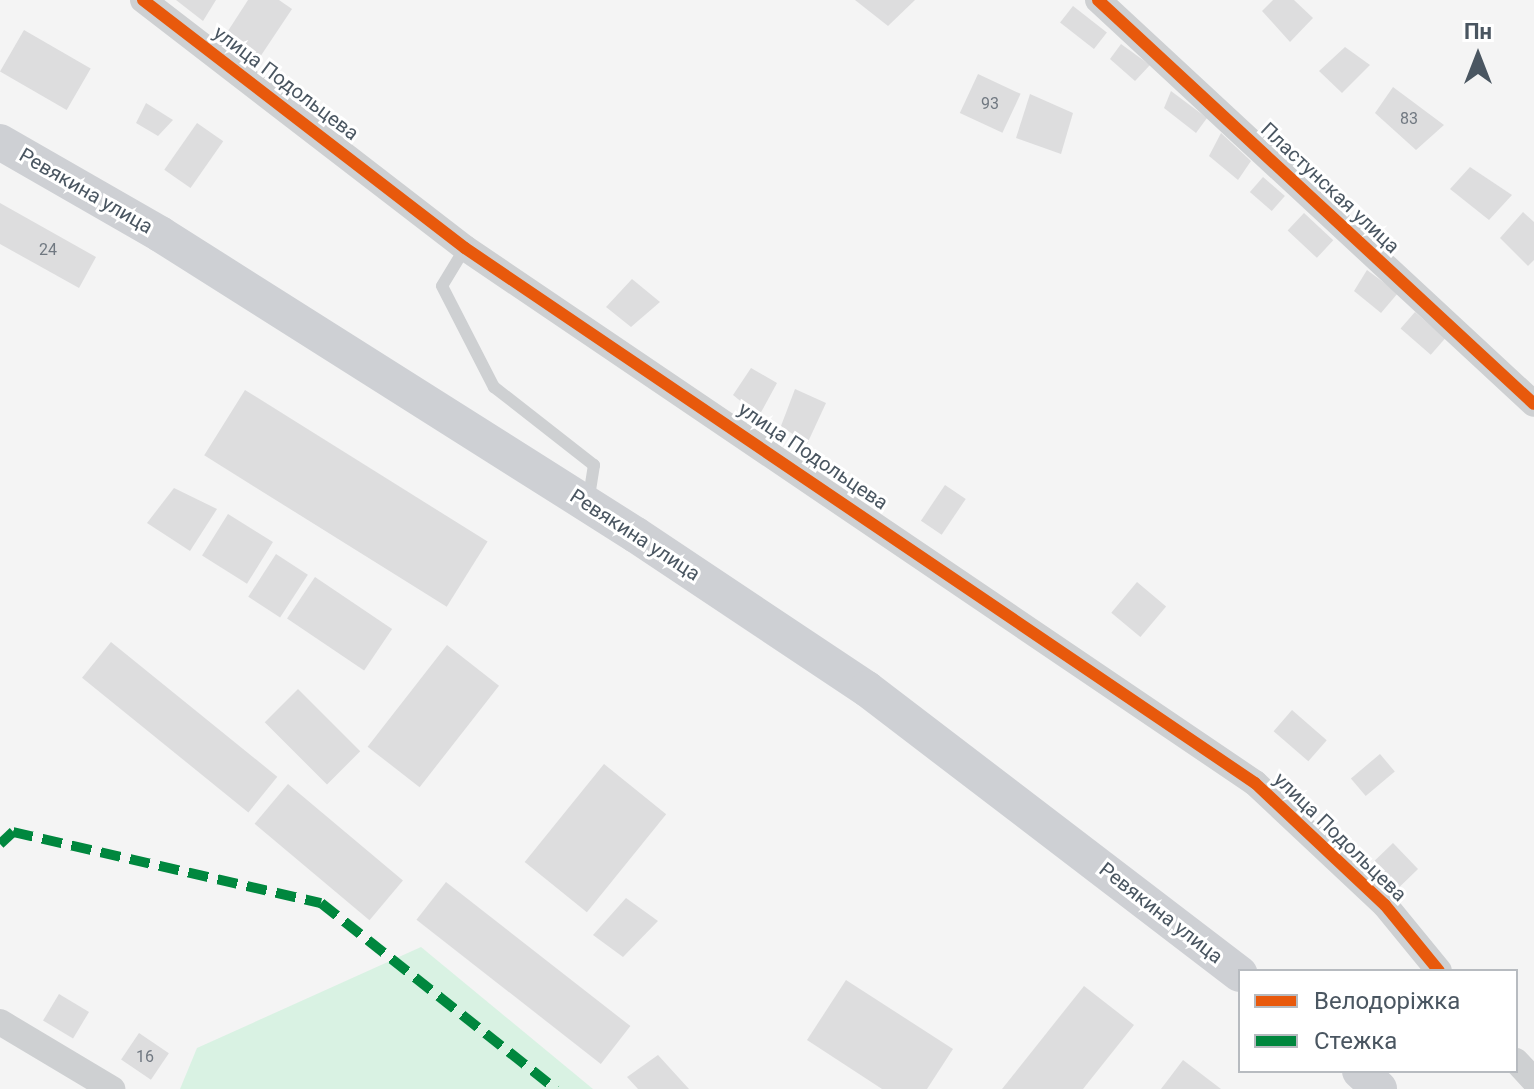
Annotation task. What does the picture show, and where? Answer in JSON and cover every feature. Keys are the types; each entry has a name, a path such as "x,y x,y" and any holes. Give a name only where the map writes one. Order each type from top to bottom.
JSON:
{"main road":[{"name":"Ревякина улица","path":"0,142 160,234 588,504 867,689 1238,972"},
{"path":"1362,1073 1379,1089"}],"street":[{"name":"улица Подольцева","path":"143,0 465,248 1255,783 1385,905 1437,969"},
{"name":"Пластунская улица","path":"1098,0 1534,404"},
{"path":"0,1022 112,1089"},
{"path":"1518,1063 1534,1080"}],"lane":[{"path":"465,248 442,286 494,387 594,465 588,504"}],"green space":[{"path":"421,947 593,1089 180,1089 197,1048"}],"building":[{"path":"176,0 216,0 203,21"},
{"path":"248,0 279,0 292,9 260,57 226,34"},
{"path":"855,0 915,0 888,26"},
{"path":"1273,0 1294,0 1313,18 1290,42 1262,11"},
{"path":"1073,6 1107,32 1094,49 1060,23"},
{"path":"24,30 91,68 67,110 0,72"},
{"path":"1121,44 1150,65 1135,81 1110,59"},
{"path":"1345,47 1370,65 1342,93 1319,71"},
{"path":"978,74 1021,94 1002,133 960,113"},
{"path":"1393,87 1444,125 1416,150 1375,113"},
{"path":"1171,91 1207,118 1196,133 1164,108"},
{"path":"1030,94 1073,113 1061,154 1016,138"},
{"path":"146,103 173,120 158,136 136,123"},
{"path":"197,123 223,141 191,188 164,170"},
{"path":"1221,133 1251,161 1238,180 1209,156"},
{"path":"1470,167 1512,195 1489,220 1450,189"},
{"path":"1263,177 1285,196 1272,211 1250,192"},
{"path":"0,203 96,257 79,288 0,244"},
{"path":"1523,212 1534,222 1534,260 1528,266 1500,238"},
{"path":"1304,213 1333,240 1317,258 1288,231"},
{"path":"1367,270 1398,293 1381,313 1354,291"},
{"path":"632,279 660,302 631,327 606,307"},
{"path":"1415,312 1445,338 1431,355 1401,329"},
{"path":"751,368 777,383 759,416 733,395"},
{"path":"795,389 826,403 807,444 781,426"},
{"path":"245,390 488,542 447,607 204,455"},
{"path":"945,485 966,499 942,535 921,521"},
{"path":"174,488 217,509 190,551 147,523"},
{"path":"228,514 273,542 247,584 202,556"},
{"path":"276,554 308,575 280,617 248,597"},
{"path":"315,577 392,629 364,670 287,618"},
{"path":"1137,582 1166,606 1140,637 1111,613"},
{"path":"111,642 277,777 248,812 82,678"},
{"path":"447,645 499,686 420,787 368,747"},
{"path":"298,689 360,751 327,784 265,722"},
{"path":"1292,710 1327,740 1308,761 1274,731"},
{"path":"1380,754 1395,772 1366,796 1351,778"},
{"path":"604,764 666,814 587,912 525,862"},
{"path":"288,784 403,880 369,920 255,824"},
{"path":"1393,843 1418,869 1395,891 1370,865"},
{"path":"446,882 630,1026 601,1064 416,920"},
{"path":"626,898 658,921 623,957 593,935"},
{"path":"846,980 953,1049 927,1089 882,1089 807,1040"},
{"path":"1084,986 1134,1025 1083,1089 1002,1089"},
{"path":"59,994 89,1012 73,1039 43,1021"},
{"path":"139,1033 169,1053 151,1080 121,1060"},
{"path":"658,1055 689,1089 638,1089 627,1077"},
{"path":"1183,1060 1221,1089 1161,1089"}],"marked path":[{"path":"0,844 13,832 321,903 556,1089"}],"cycle path":[{"path":"143,0 465,248 1255,783 1385,905 1437,969"},
{"path":"1098,0 1534,404"}]}
